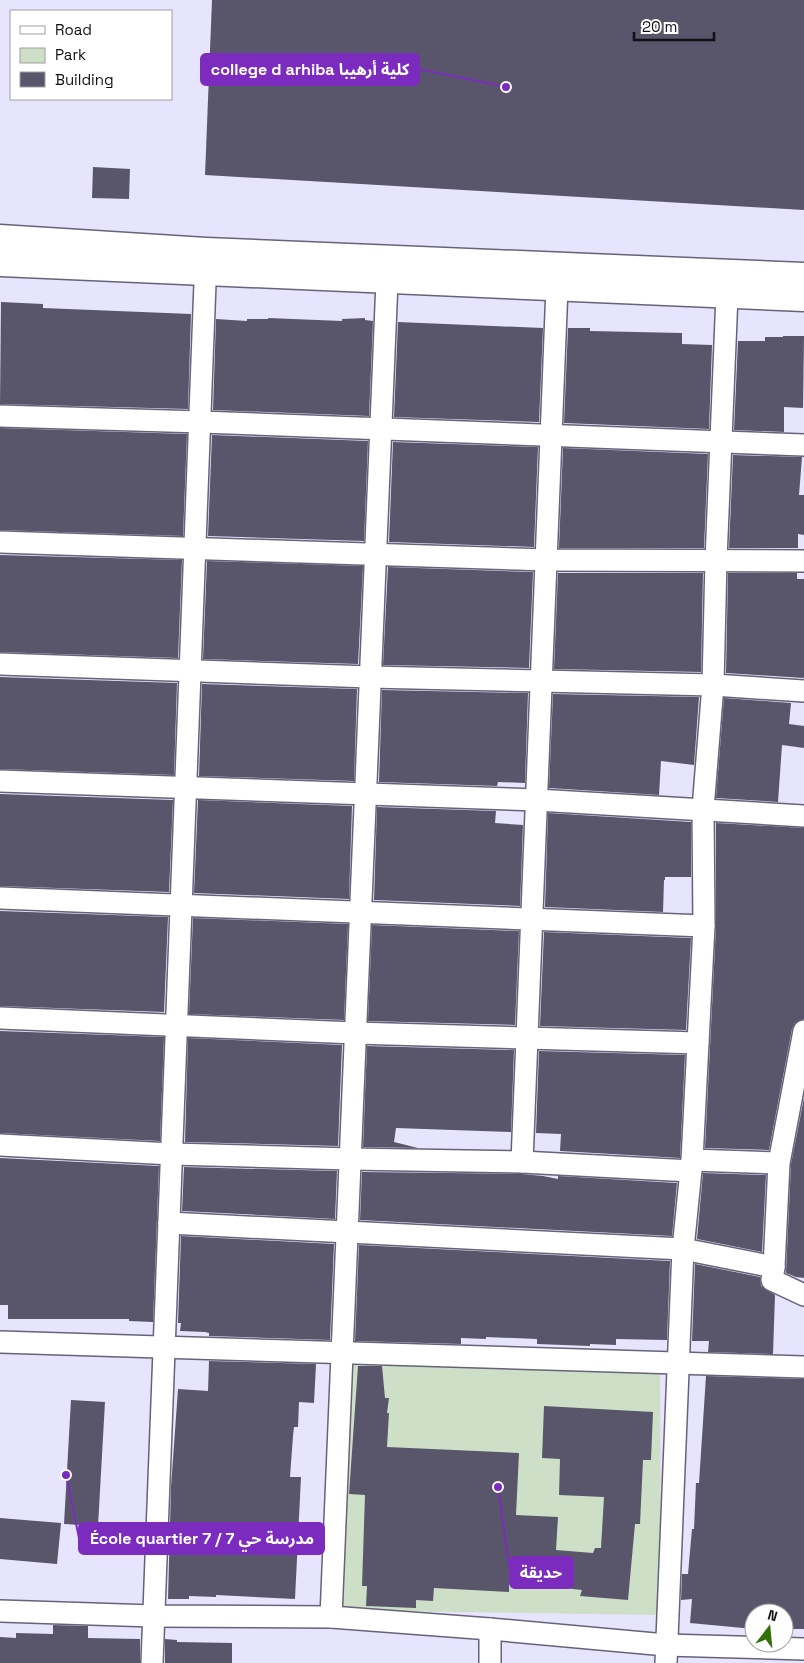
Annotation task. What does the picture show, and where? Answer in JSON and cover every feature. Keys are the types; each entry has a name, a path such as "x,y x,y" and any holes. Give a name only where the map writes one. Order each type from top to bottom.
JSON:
{"street":[{"path":"0,238 387,281 804,298"},
{"path":"152,1663 206,262"},
{"path":"0,263 206,262 804,276"},
{"path":"330,1616 387,281"},
{"path":"522,1162 558,287"},
{"path":"666,1654 677,1362 683,1249 691,1165 704,926 703,809 713,685 727,295"},
{"path":"0,416 804,445"},
{"path":"0,542 375,556 546,560 804,561"},
{"path":"0,664 370,678 713,685 804,691"},
{"path":"0,781 537,800 804,816"},
{"path":"0,898 704,926"},
{"path":"0,1018 527,1040 698,1043"},
{"path":"804,1031 779,1163 772,1280 804,1295"},
{"path":"0,1145 172,1154 350,1159 691,1165 779,1163"},
{"path":"169,1224 683,1249 774,1267"},
{"path":"0,1342 804,1367"},
{"path":"0,1611 153,1616 330,1616 490,1629 666,1654 804,1649"},
{"path":"490,1629 490,1663"}],"green space":[{"path":"341,1361 660,1364 661,1615 331,1610"}],"building":[{"path":"212,0 804,0 804,210 205,175"},
{"path":"93,167 130,169 129,199 92,198"},
{"path":"1,302 43,304 43,308 191,314 188,409 0,404"},
{"path":"365,318 365,320 373,321 369,416 213,410 216,319 247,321 247,319 342,321 342,319"},
{"path":"398,322 543,328 539,422 394,417"},
{"path":"568,328 590,328 590,331 682,333 682,344 712,345 709,429 564,423"},
{"path":"804,336 803,408 784,407 784,432 734,430 738,341 765,341 765,337"},
{"path":"0,428 187,434 183,536 0,530"},
{"path":"212,435 368,441 364,541 208,536"},
{"path":"393,442 538,447 534,547 389,542"},
{"path":"563,448 708,454 704,548 559,548"},
{"path":"733,455 802,457 799,495 804,495 804,535 798,534 798,548 729,548"},
{"path":"0,555 182,560 178,658 0,652"},
{"path":"207,561 363,566 358,664 203,659"},
{"path":"388,567 533,572 529,668 383,665"},
{"path":"558,573 703,573 701,672 554,669"},
{"path":"728,573 797,573 797,579 804,579 804,678 726,673"},
{"path":"0,677 177,683 174,775 0,769"},
{"path":"202,684 357,689 354,781 199,776"},
{"path":"382,690 528,693 525,783 498,782 497,786 379,782"},
{"path":"553,694 699,697 694,765 661,761 659,795 549,788"},
{"path":"724,698 791,703 789,724 804,726 804,748 782,745 778,802 716,798"},
{"path":"0,794 173,800 169,892 0,886"},
{"path":"198,800 352,806 349,899 194,893"},
{"path":"377,807 496,811 495,823 523,825 520,906 374,900"},
{"path":"548,813 691,822 691,877 665,877 663,912 545,907"},
{"path":"716,823 804,828 804,1019 795,1023 792,1029 769,1150 705,1148 716,927"},
{"path":"0,911 168,917 164,1012 0,1006"},
{"path":"193,918 348,924 344,1020 189,1014"},
{"path":"372,925 519,931 515,1025 368,1021"},
{"path":"544,932 691,938 686,1030 540,1026"},
{"path":"0,1031 164,1037 160,1141 0,1133"},
{"path":"188,1038 342,1045 338,1146 185,1142"},
{"path":"367,1046 514,1050 511,1132 396,1128 394,1142 418,1148 363,1147"},
{"path":"539,1051 685,1055 680,1158 560,1151 561,1134 536,1133"},
{"path":"804,1098 804,1278 786,1273 791,1164"},
{"path":"0,1158 159,1166 153,1322 129,1321 129,1319 8,1319 8,1305 0,1305"},
{"path":"184,1167 337,1171 335,1219 182,1211"},
{"path":"362,1172 522,1174 558,1179 558,1176 677,1183 672,1236 360,1220"},
{"path":"703,1173 766,1175 762,1252 697,1239"},
{"path":"181,1236 334,1244 330,1340 209,1336 209,1333 205,1332 180,1331 181,1323 178,1323"},
{"path":"359,1245 670,1261 667,1340 616,1339 616,1345 590,1344 590,1346 537,1344 537,1339 486,1337 486,1339 461,1338 461,1344 355,1341"},
{"path":"695,1264 760,1277 761,1286 775,1295 773,1354 708,1352 709,1341 692,1341"},
{"path":"209,1361 316,1364 314,1403 299,1402 298,1427 294,1427 293,1436 290,1477 301,1477 295,1599 216,1595 216,1597 189,1596 189,1599 168,1599 171,1487 178,1389 208,1391"},
{"path":"358,1366 382,1366 385,1398 389,1398 387,1447 519,1453 516,1515 558,1517 556,1550 593,1553 595,1548 601,1548 604,1497 559,1495 560,1459 542,1458 544,1406 653,1412 651,1460 643,1460 640,1524 635,1524 628,1600 580,1596 582,1590 509,1582 509,1592 434,1588 433,1601 416,1600 416,1608 366,1606 367,1586 362,1586 365,1495 349,1494"},
{"path":"706,1376 804,1379 804,1629 794,1629 794,1603 744,1603 744,1628 690,1623 692,1599 681,1600 682,1574 688,1574 692,1529 694,1529 696,1483 699,1483"},
{"path":"71,1400 105,1402 98,1526 64,1524"},
{"path":"0,1518 61,1523 57,1564 0,1559"},
{"path":"53,1625 88,1626 88,1638 140,1639 140,1663 0,1663 0,1637 16,1638 16,1633 53,1634"},
{"path":"165,1639 177,1640 177,1642 232,1643 232,1663 165,1663"}],"place":[{"name":"college d arhiba كلية أرهيبا","path":"506,87"},
{"name":"École quartier 7 / مدرسة حي 7","path":"66,1475"},
{"name":"حديقة","path":"498,1487"}]}
